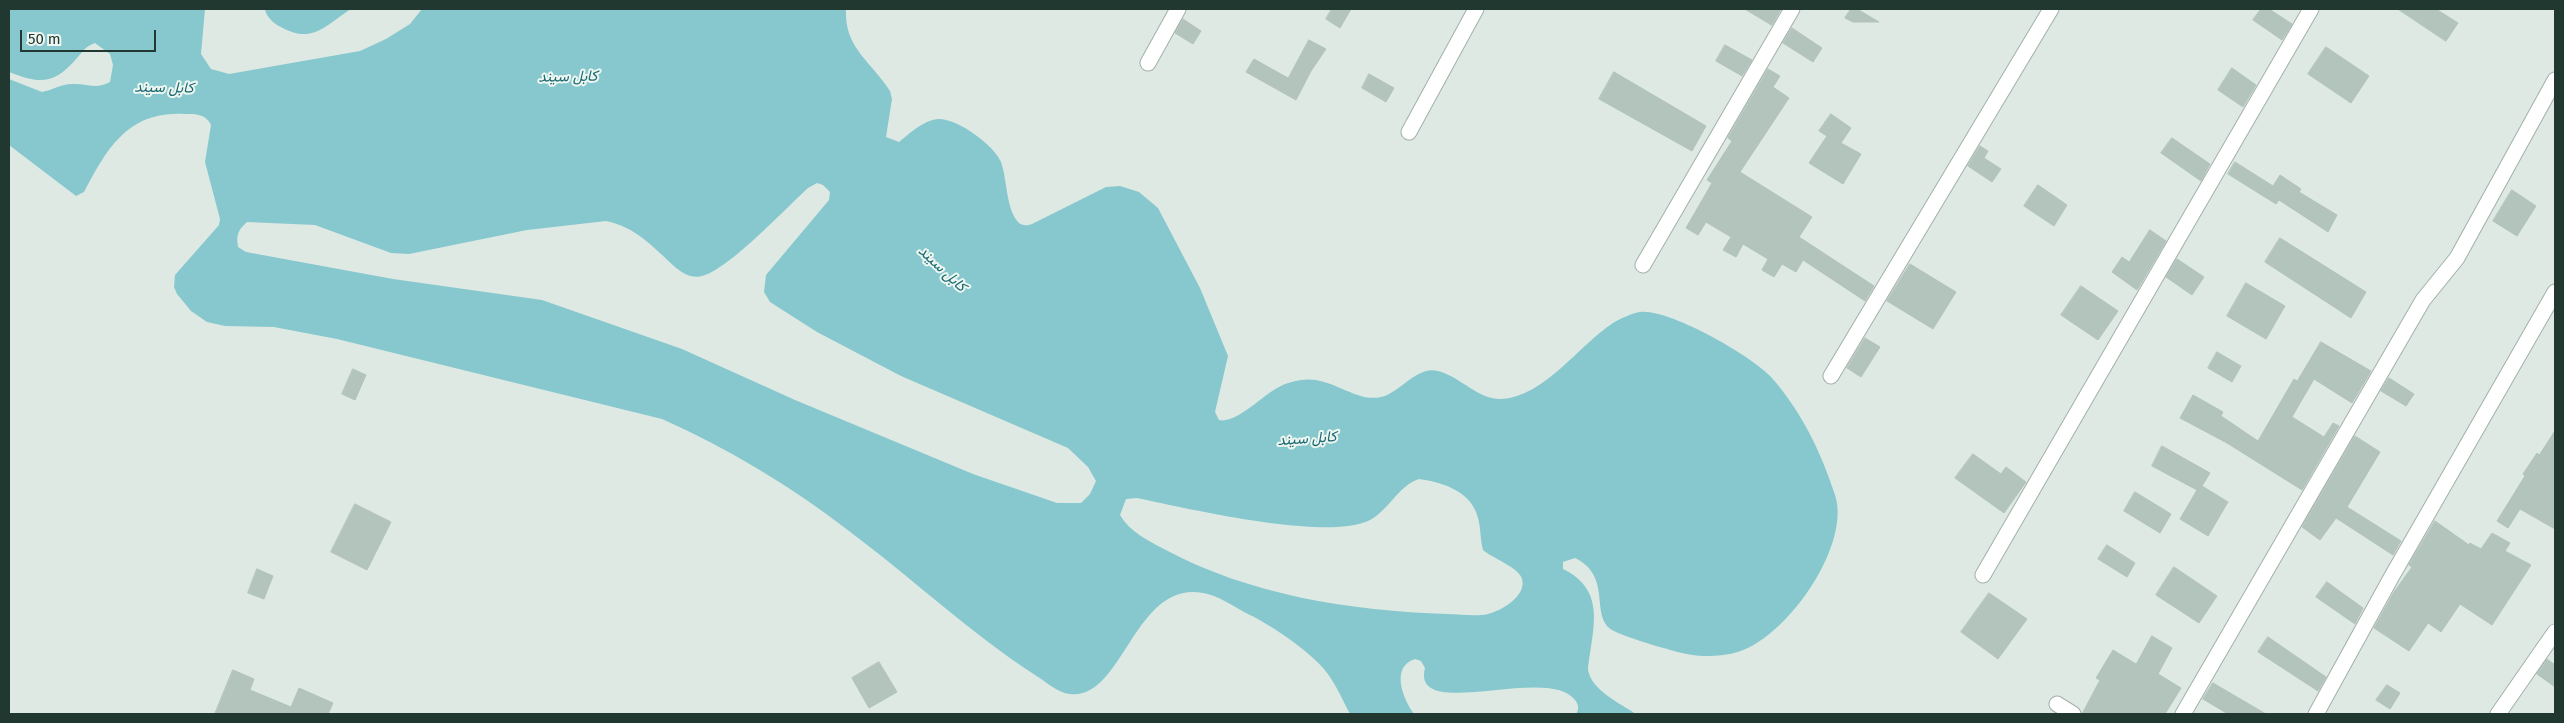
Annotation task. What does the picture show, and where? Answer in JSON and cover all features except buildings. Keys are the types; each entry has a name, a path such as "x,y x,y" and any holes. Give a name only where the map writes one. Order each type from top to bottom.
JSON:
{"street":[{"path":"1148,63 1178,9"},
{"path":"1410,132 1476,9"},
{"path":"1643,265 1792,9"},
{"path":"1831,376 2051,9"},
{"path":"1982,575 2312,9"},
{"path":"2183,714 2423,300 2457,258 2555,80"},
{"path":"2316,714 2392,576 2555,292"},
{"path":"2498,714 2555,632"},
{"path":"2057,704 2072,714"}],"water":[{"name":"کابل سيند","path":"9,9 205,9 201,54 211,69 229,74 360,51 386,39 410,24 422,9 846,9 849,34 854,44 890,91 892,99 886,137 899,142 928,121 939,119 956,123 965,128 991,148 1001,162 1009,202 1018,222 1025,225 1032,224 1106,187 1120,186 1139,192 1158,208 1200,288 1228,356 1215,412 1219,420 1233,418 1279,387 1301,380 1322,381 1352,393 1371,398 1388,394 1423,372 1430,370 1446,374 1485,396 1502,399 1518,396 1533,389 1547,379 1600,332 1613,323 1626,316 1640,312 1653,313 1689,325 1729,346 1761,368 1782,390 1801,418 1817,448 1835,495 1838,516 1833,540 1824,565 1810,589 1792,612 1773,631 1753,645 1734,653 1719,655 1702,656 1686,654 1614,631 1606,625 1602,617 1598,586 1587,566 1575,558 1563,562 1563,569 1577,578 1586,588 1592,600 1594,626 1588,670 1591,677 1595,684 1608,696 1636,714 1576,714 1578,707 1575,700 1560,691 1538,688 1459,693 1439,691 1426,684 1425,668 1421,661 1415,659 1407,663 1401,676 1403,692 1414,714 1350,714 1328,674 1309,654 1259,619 1221,599 1203,593 1180,594 1161,604 1145,621 1103,679 1088,691 1065,693 987,641 872,549 805,499 759,469 662,419 337,339 274,327 225,326 207,322 191,311 177,294 174,287 175,275 219,225 220,219 205,162 211,125 209,121 197,115 166,114 149,118 134,125 111,147 84,192 76,196 9,145 9,79 42,92 68,84 100,86 110,82 113,65 110,54 95,43 92,44 69,67 46,80 29,79 9,72","holes":["817,183 823,185 830,192 829,200 766,275 764,292 770,302 817,332 901,376 1068,448 1088,467 1096,481 1090,494 1081,503 1057,503 973,474 795,400 682,349 542,300 393,279 246,252 238,247 237,243 238,233 247,222 315,225 391,253 409,254 527,230 606,221 635,233 675,267 687,275 698,277 726,263 808,188","1419,479 1447,486 1470,501 1479,522 1483,550 1511,567 1522,579 1521,591 1512,602 1500,610 1488,614 1468,615 1374,609 1301,598 1231,578 1197,565 1139,535 1120,515 1126,499 1137,498 1256,521 1323,527 1350,526 1377,516 1399,492"]},
{"path":"265,9 351,9 317,31 309,34 300,34 277,25 268,17"}]}
